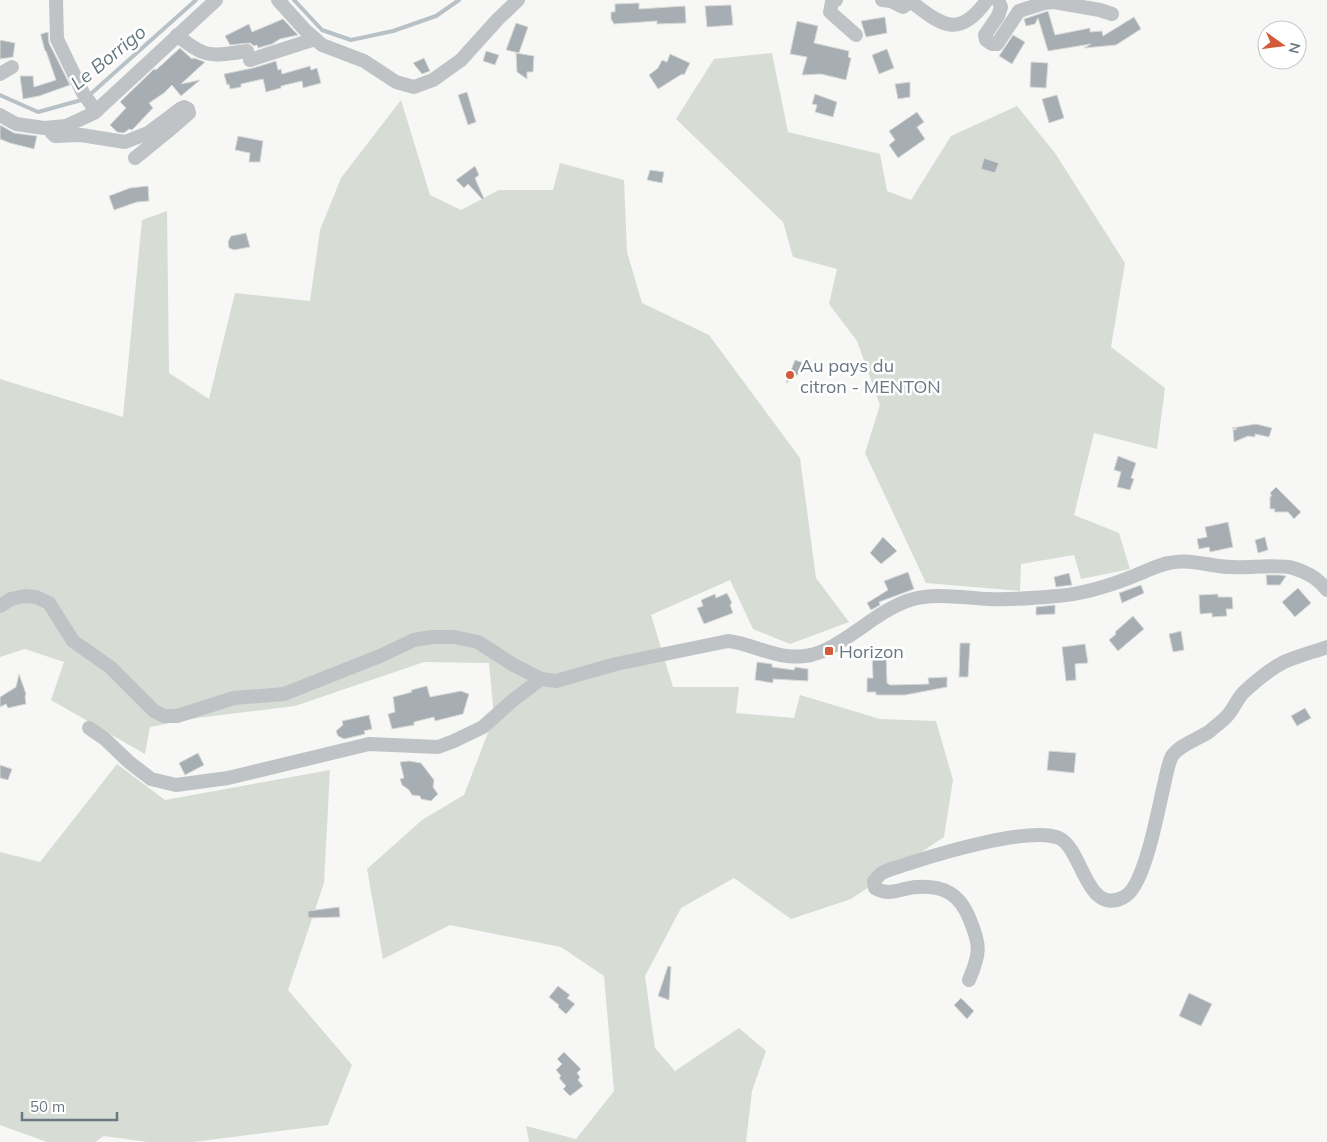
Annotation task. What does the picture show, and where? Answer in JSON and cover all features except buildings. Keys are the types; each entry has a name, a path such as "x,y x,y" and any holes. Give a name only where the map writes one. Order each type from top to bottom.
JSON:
{"street":[{"path":"56,0 57,39 83,94 94,109"},
{"path":"0,115 16,124 50,128 66,126 94,109 216,0"},
{"path":"278,0 322,45 364,61 396,82 414,87 433,80 461,60 518,0"},
{"path":"836,0 832,2 830,12 856,35"},
{"path":"882,0 890,1 903,7 910,1 935,20 944,24 957,25 973,18 988,0"},
{"path":"998,0 1001,7 998,16 985,35 986,40 992,44 997,44 1019,11 1044,3 1054,2 1112,14"},
{"path":"177,36 192,48 207,54 216,55 248,55 315,39"},
{"path":"50,128 55,136 81,135 125,142 148,133 180,109 184,107 188,109 189,113 174,127 135,158"},
{"path":"0,606 11,599 25,596 36,597 49,603 73,641 110,667 154,711 164,716 178,716 234,698 284,694 380,656 414,640 432,637 454,637 478,642 512,664 541,679 556,681 616,664 728,641 742,643 777,656 806,656 827,649 884,611 913,599 926,597 1012,599 1066,596 1096,590 1174,562 1188,561 1230,567 1290,567 1309,574 1327,590"},
{"path":"969,980 977,958 978,940 965,907 954,895 940,889 916,887 894,893 881,892 875,888 874,881 883,872 934,855 1006,838 1056,837 1066,842 1072,850 1089,886 1100,897 1112,901 1124,897 1136,886 1149,848 1173,756 1183,746 1207,733 1227,717 1243,693 1265,674 1284,662 1327,647"},
{"path":"89,728 105,739 129,762 151,779 176,785 237,776 369,744 438,748 483,727 512,701 541,679"}],"shaded area":[{"path":"772,53 788,132 880,154 887,191 911,200 951,136 1017,106 1055,153 1125,263 1111,347 1165,388 1157,449 1094,433 1074,515 1119,533 1130,569 1081,579 1074,555 1021,564 1020,591 926,583 865,453 880,405 857,341 829,304 837,269 793,257 783,222 676,119 714,59"},
{"path":"401,100 430,195 461,210 499,190 553,190 560,163 624,180 627,252 642,303 709,335 800,458 816,578 849,622 790,644 753,629 730,580 651,615 673,687 739,687 736,713 794,718 800,695 880,719 936,721 953,780 944,837 851,899 791,919 734,878 681,908 645,976 655,1048 675,1071 739,1028 766,1051 752,1091 746,1142 529,1142 526,1126 576,1139 614,1091 604,976 561,947 450,925 383,959 367,869 422,820 464,795 494,717 489,663 424,662 295,706 197,718 150,727 145,754 51,700 64,662 25,649 0,657 0,379 123,417 142,220 167,211 169,373 209,399 235,293 310,301 320,230 341,178"},
{"path":"117,764 165,800 330,770 324,883 288,990 352,1065 328,1125 193,1142 148,1142 104,1136 95,1142 47,1142 0,1125 0,852 40,862"}],"waterway":[{"name":"Le Borrigo","path":"0,95 38,112 85,99 196,0"},
{"name":"Le Borrigo","path":"294,0 322,30 351,40 393,31 436,16 459,0"}],"place":[{"name":"Au pays du citron - MENTON","path":"790,375"},
{"name":"Horizon","path":"829,651"}]}
